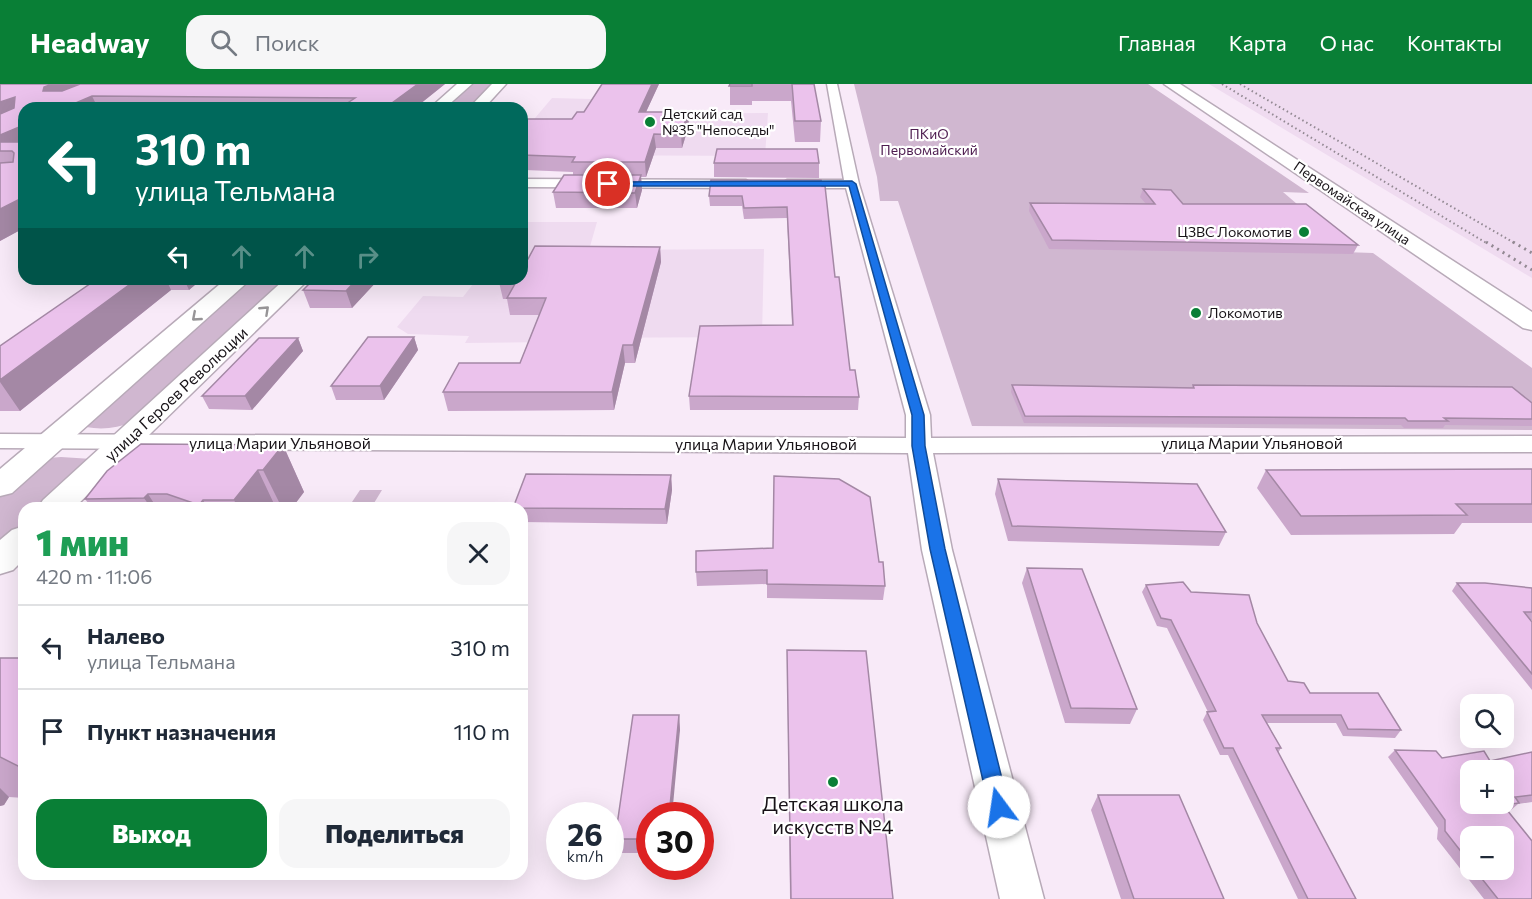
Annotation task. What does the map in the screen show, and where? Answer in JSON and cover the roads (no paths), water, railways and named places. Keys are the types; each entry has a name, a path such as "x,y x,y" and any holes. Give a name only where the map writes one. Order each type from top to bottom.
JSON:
{"street":[{"path":"444,102 465,84"},
{"path":"482,102 499,84"},
{"path":"831,84 852,184 918,415 919,446 937,549 1022,899"},
{"name":"Первомайская улица","path":"1171,84 1532,323"},
{"path":"528,183 852,184"},
{"path":"0,486 233,285"},
{"name":"улица Героев Революции","path":"61,502 292,285"},
{"name":"улица Марии Ульяновой","path":"0,441 919,446 1385,442 1532,444"},
{"path":"0,561 18,544"}],"railway":[{"path":"1222,84 1488,244"},
{"path":"1240,84 1516,244"},
{"path":"1486,242 1532,270"},
{"path":"1513,242 1532,253"}],"place":[{"name":"Детский сад №35 \"Непоседы\"","path":"650,122"},
{"name":"ЦЗВС Локомотив","path":"1304,232"},
{"name":"Локомотив","path":"1196,313"},
{"name":"Детская школа искусств №4","path":"833,782"}],"park label":[{"name":"ПКиО Первомайский","path":"929,142"}]}
